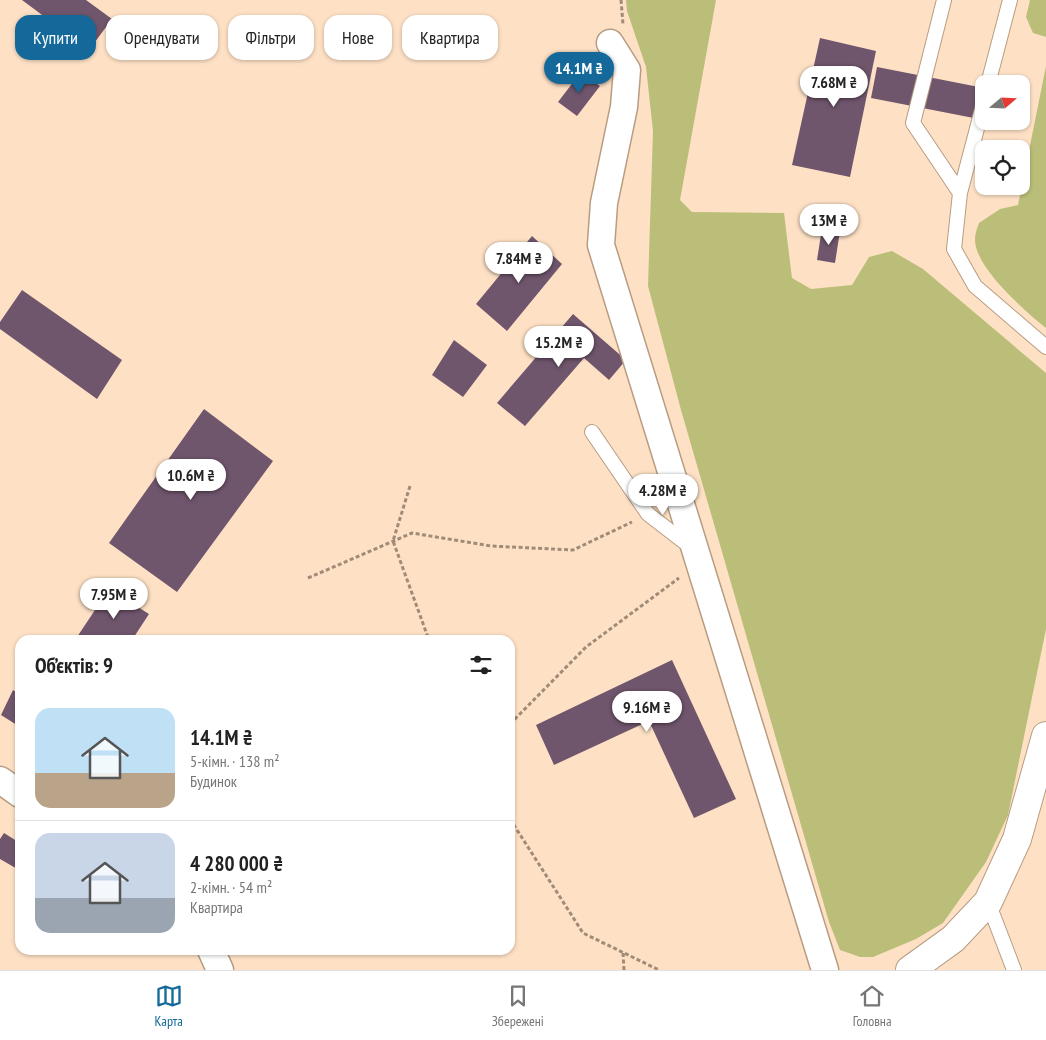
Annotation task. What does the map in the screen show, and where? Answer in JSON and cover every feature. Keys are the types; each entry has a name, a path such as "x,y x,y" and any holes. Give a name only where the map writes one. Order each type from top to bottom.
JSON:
{"street":[{"path":"610,43 627,70 624,107 604,203 601,245 825,970"},
{"path":"910,970 952,939 988,902 1017,839 1046,736"},
{"path":"0,780 15,790"},
{"path":"212,955 220,970"}],"lane":[{"path":"944,0 913,123 960,193"},
{"path":"990,75 1010,0"},
{"path":"977,130 960,193 954,249 974,286 1046,347"},
{"path":"592,432 648,514 697,556"},
{"path":"988,902 1014,970"}],"path":[{"path":"410,486 394,541 427,635"},
{"path":"308,578 412,534 491,546 573,550 648,514"},
{"path":"515,719 586,647 697,556"},
{"path":"515,827 583,933 659,970"},
{"path":"623,953 624,970"}],"green space":[{"path":"626,0 716,0 680,200 692,212 784,213 792,278 811,289 852,285 869,257 892,251 923,269 1046,373 1046,629 1008,815 986,862 943,923 916,939 873,957 860,957 840,950 829,922 681,410 648,286 653,131 646,67 627,11"},
{"path":"1030,0 1046,0 1046,37 1033,33 1026,17"},
{"path":"1046,66 1046,328 1014,300 992,275 977,250 975,239 979,223 1000,209 1018,205 1020,195 1030,195 1030,145"}],"building":[{"path":"22,0 86,0 107,15 106,27 96,41 96,15 42,15"},
{"path":"820,38 876,51 850,177 792,165"},
{"path":"877,67 975,86 975,118 871,98"},
{"path":"581,72 600,86 577,116 558,102"},
{"path":"822,228 840,231 835,263 817,260"},
{"path":"532,236 562,264 507,331 476,304"},
{"path":"22,290 122,360 97,399 0,329 0,322"},
{"path":"573,314 626,360 609,380 584,358 525,426 497,403"},
{"path":"454,340 487,365 463,397 432,375"},
{"path":"204,409 273,461 177,592 109,543"},
{"path":"109,589 149,614 135,635 78,635"},
{"path":"672,660 736,799 694,818 649,721 554,765 536,725"},
{"path":"13,690 15,691 15,724 1,715"},
{"path":"4,833 15,840 15,868 0,859 0,839"}]}
